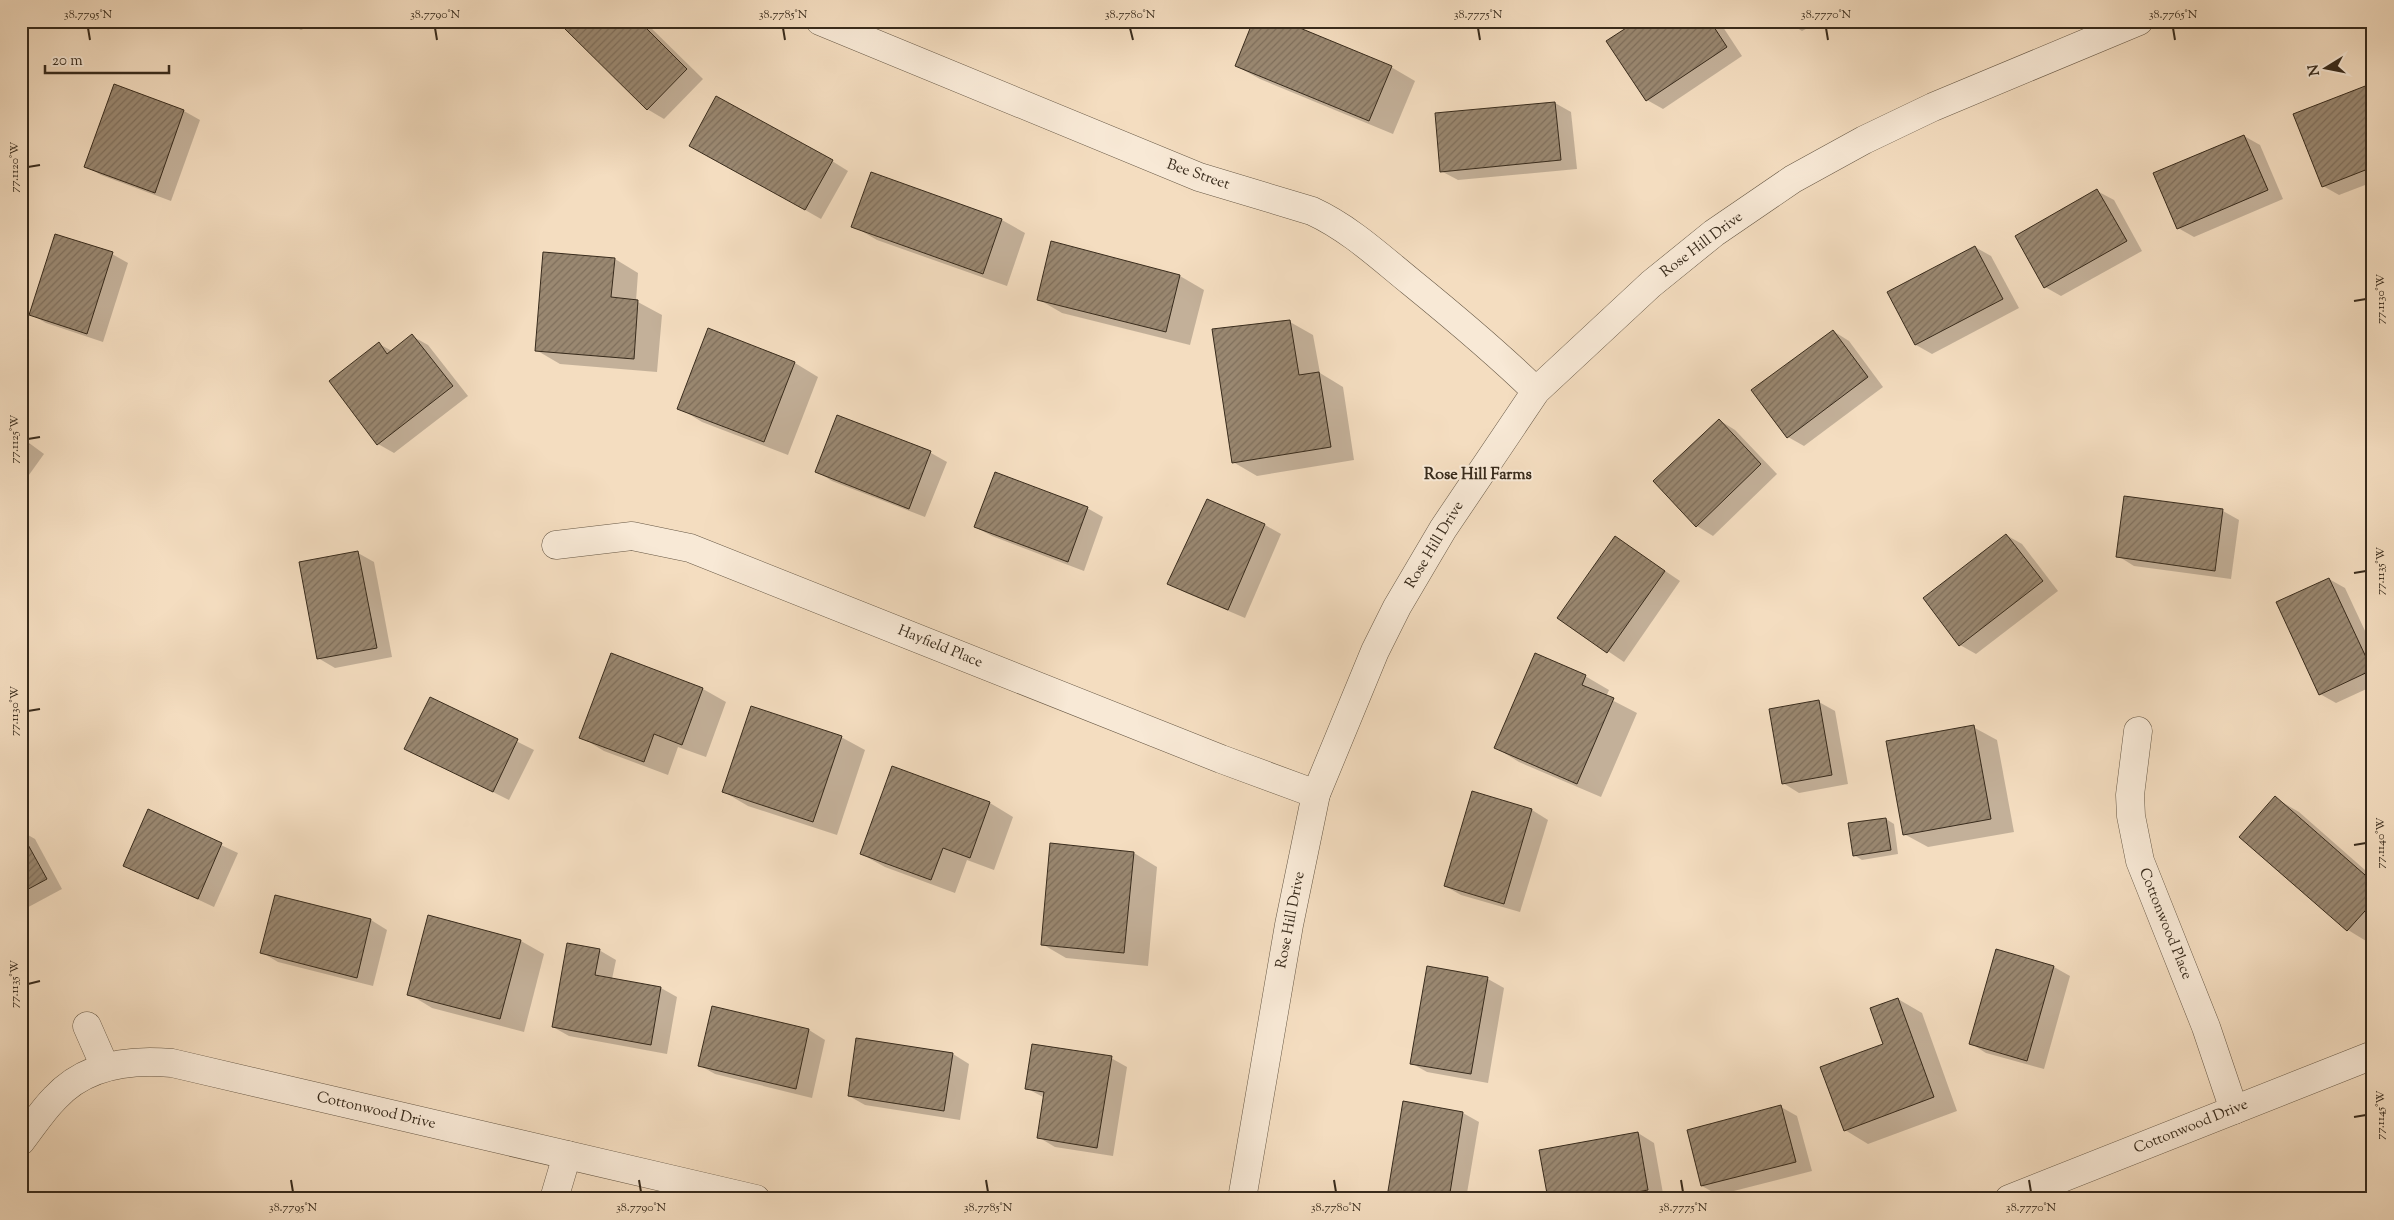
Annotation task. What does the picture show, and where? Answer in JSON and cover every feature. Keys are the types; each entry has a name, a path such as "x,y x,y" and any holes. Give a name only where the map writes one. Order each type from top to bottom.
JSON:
{"street":[{"name":"Bee Street","path":"820,21 1199,177 1303,208 1328,218 1353,234 1490,346 1536,391"},
{"name":"Rose Hill Drive","path":"1242,1199 1289,925 1316,794 1375,651 1397,607 1443,529 1536,391 1658,279 1714,233 1793,179 1864,140 1933,107 2139,21"},
{"name":"Hayfield Place","path":"556,545 632,536 690,548 1221,759 1316,794"},
{"name":"Cottonwood Place","path":"2138,731 2130,795 2131,816 2140,861 2206,1027 2234,1110"},
{"path":"87,1026 105,1067"},
{"name":"Cottonwood Drive","path":"2009,1199 2373,1055"},
{"name":"Cottonwood Drive","path":"21,1141 55,1097 82,1077 105,1067 143,1060 172,1063 756,1199"},
{"path":"554,1199 567,1155"}],"building":[{"path":"567,21 639,21 687,69 647,110 562,26"},
{"path":"1253,21 1283,21 1392,66 1369,121 1235,66"},
{"path":"1637,21 1710,21 1727,47 1646,101 1606,41"},
{"path":"2373,83 2373,167 2322,187 2293,114"},
{"path":"114,84 184,110 155,193 84,167"},
{"path":"716,96 833,160 805,210 689,146"},
{"path":"1555,102 1561,160 1440,172 1435,113"},
{"path":"2244,135 2268,190 2177,229 2153,173"},
{"path":"871,172 1002,219 983,274 851,227"},
{"path":"2097,189 2127,241 2044,288 2015,236"},
{"path":"55,234 113,252 87,334 29,315"},
{"path":"1051,241 1180,275 1166,332 1037,300"},
{"path":"1975,246 2003,299 1915,345 1887,292"},
{"path":"543,252 615,258 611,297 638,300 634,359 535,351"},
{"path":"1290,320 1299,375 1319,372 1331,447 1232,463 1212,329"},
{"path":"708,328 795,362 764,442 677,409"},
{"path":"1833,330 1868,377 1787,438 1751,390"},
{"path":"412,334 453,386 377,445 329,381 379,342 387,354"},
{"path":"837,415 931,451 909,509 815,472"},
{"path":"1719,419 1761,464 1696,527 1653,481"},
{"path":"21,438 29,444 21,454"},
{"path":"995,472 1088,507 1068,562 974,527"},
{"path":"2124,496 2223,509 2215,571 2116,557"},
{"path":"1207,499 1265,524 1228,610 1167,584"},
{"path":"2006,534 2043,581 1959,646 1923,598"},
{"path":"1615,536 1665,571 1607,653 1557,618"},
{"path":"358,551 377,648 317,659 299,562"},
{"path":"2329,578 2372,670 2319,695 2276,602"},
{"path":"611,653 703,688 682,745 654,734 644,762 579,738"},
{"path":"1535,653 1586,675 1582,685 1614,698 1577,784 1494,748"},
{"path":"430,697 518,739 493,792 404,749"},
{"path":"1819,700 1832,775 1782,784 1769,709"},
{"path":"751,706 842,736 813,822 722,792"},
{"path":"1974,725 1991,819 1903,835 1886,741"},
{"path":"892,766 990,802 970,858 943,848 931,880 860,854"},
{"path":"1472,791 1532,809 1504,904 1444,886"},
{"path":"2275,796 2373,882 2373,902 2347,931 2239,837"},
{"path":"148,809 222,843 198,899 123,866"},
{"path":"1886,818 1891,850 1853,856 1848,823"},
{"path":"21,832 47,879 21,893"},
{"path":"1050,843 1134,852 1124,953 1041,945"},
{"path":"275,895 371,919 357,978 260,953"},
{"path":"428,915 521,940 500,1019 407,995"},
{"path":"567,943 600,949 595,975 661,987 651,1045 552,1027"},
{"path":"1996,949 2054,966 2027,1061 1969,1044"},
{"path":"1427,966 1488,977 1471,1074 1410,1064"},
{"path":"1898,998 1934,1097 1844,1131 1820,1067 1883,1044 1870,1008"},
{"path":"712,1006 809,1029 796,1089 698,1066"},
{"path":"856,1038 953,1053 944,1111 848,1096"},
{"path":"1032,1044 1112,1056 1097,1148 1037,1138 1044,1092 1025,1089"},
{"path":"1403,1101 1463,1112 1449,1199 1387,1197"},
{"path":"1781,1105 1796,1162 1701,1186 1687,1130"},
{"path":"1638,1132 1648,1190 1600,1199 1548,1199 1539,1150"},
{"path":"183,1192 186,1199 169,1199"}],"district":[{"name":"Rose Hill Farms","path":"1478,475"}]}
